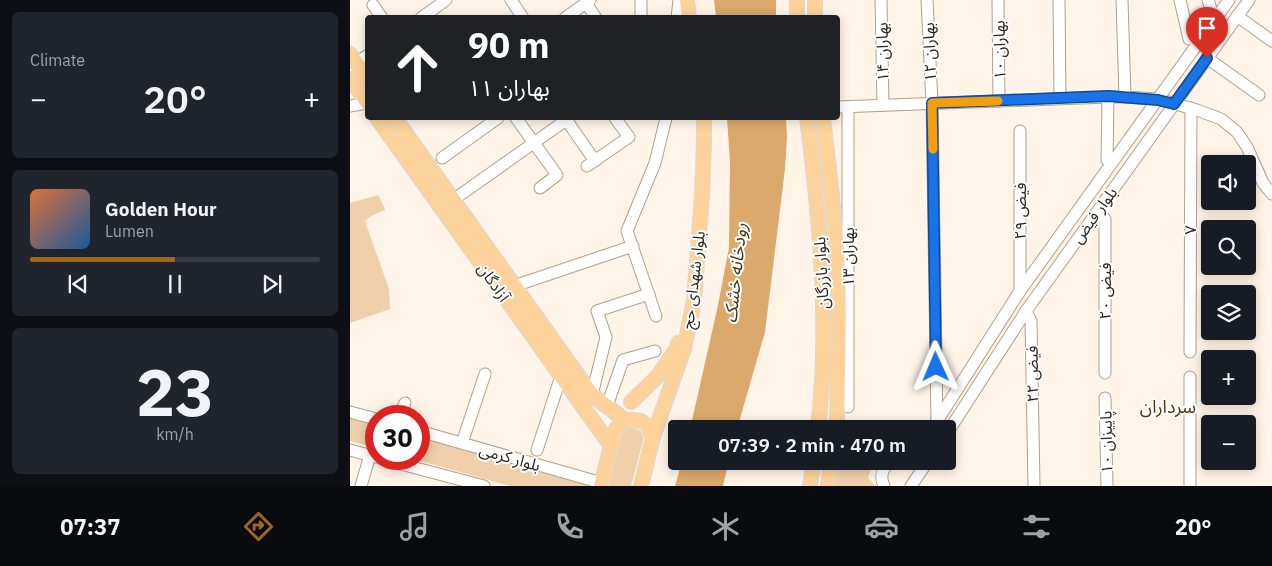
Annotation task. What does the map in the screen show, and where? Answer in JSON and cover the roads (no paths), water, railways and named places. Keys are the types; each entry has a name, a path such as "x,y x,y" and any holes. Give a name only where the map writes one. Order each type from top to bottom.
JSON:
{"main road":[{"path":"687,0 689,15"},
{"path":"694,0 695,15"},
{"path":"797,0 797,15"},
{"path":"815,0 815,15"},
{"path":"358,57 365,72"},
{"path":"350,79 365,100"},
{"name":"آزادگان","path":"379,120 611,446"},
{"name":"بلوار شهدای حج","path":"631,402 657,377 677,348 688,291 699,120"},
{"name":"بلوار شهدای حج","path":"641,486 653,437 684,349 694,301 702,187 704,120"},
{"name":"بلوار بازرگان","path":"807,120 814,166 822,274 824,327 819,420"},
{"name":"بلوار بازرگان","path":"824,120 838,273 839,420"},
{"path":"388,133 398,121"},
{"name":"آزادگان","path":"398,121 592,395 625,420"},
{"path":"824,327 839,328"},
{"path":"592,419 603,419 607,416 607,406 631,402 625,420 616,429 602,484"},
{"path":"625,420 636,419 643,422 650,428 653,437"},
{"path":"810,486 813,470"},
{"path":"828,486 830,470"}],"street":[{"path":"426,15 446,0"},
{"path":"511,0 521,15"},
{"path":"641,0 641,15"},
{"path":"677,15 679,0"},
{"name":"بهاران ۱۴","path":"881,0 883,105"},
{"name":"بهاران ۱۲","path":"927,0 932,103 935,260 934,420"},
{"name":"بهاران ۱۰","path":"998,0 1000,101"},
{"path":"1059,0 1060,98"},
{"path":"1122,0 1124,97"},
{"path":"1180,0 1188,39"},
{"path":"1208,0 1212,12"},
{"name":"بلوار فیض","path":"937,420 1020,291 1229,0"},
{"name":"بلوار فیض","path":"956,420 1026,311 1249,0"},
{"path":"569,15 588,2 594,15"},
{"path":"373,5 380,15"},
{"path":"1237,16 1272,41"},
{"path":"1207,58 1259,95"},
{"path":"843,107 1108,96 1158,100 1191,108 1221,119 1237,132 1247,147 1263,183 1272,194"},
{"path":"1107,160 1108,96"},
{"path":"350,106 365,103"},
{"name":"بهاران ۱۳","path":"843,107 848,407"},
{"name":"۷","path":"1190,352 1191,108"},
{"path":"442,158 495,120"},
{"path":"517,120 557,175 540,188"},
{"path":"453,200 564,120"},
{"path":"568,120 591,164 629,137 616,120"},
{"path":"656,316 627,231 655,163 666,120"},
{"name":"فیض ۲۹","path":"1020,131 1020,291"},
{"name":"فیض ۲۰","path":"1097,212 1105,219 1105,373"},
{"path":"514,286 633,246"},
{"path":"1042,261 1055,270"},
{"path":"592,395 606,337 597,311 649,294"},
{"name":"فیض ۲۲","path":"1026,311 1031,321 1034,486"},
{"path":"607,406 623,360 655,351"},
{"path":"462,443 485,374"},
{"path":"537,450 561,376"},
{"path":"1190,377 1190,486"},
{"name":"پاییزان ۱۰","path":"1105,398 1107,486"},
{"path":"350,412 365,416"},
{"name":"بلوار کرمی","path":"430,434 602,484"},
{"path":"350,450 365,454"},
{"path":"361,486 367,470"},
{"path":"423,470 484,486"},
{"path":"883,470 881,480 884,486"},
{"path":"911,486 922,470"},
{"path":"435,486 438,474"}],"water":[{"path":"714,0 776,0 776,15 716,15"},
{"name":"رودخانه خشک","path":"727,120 786,120 785,169 765,332 740,420 692,420 717,310 729,248 730,162"},
{"path":"679,470 727,470 723,486 675,486"}],"district":[{"name":"سرداران","path":"1168,406"}]}
